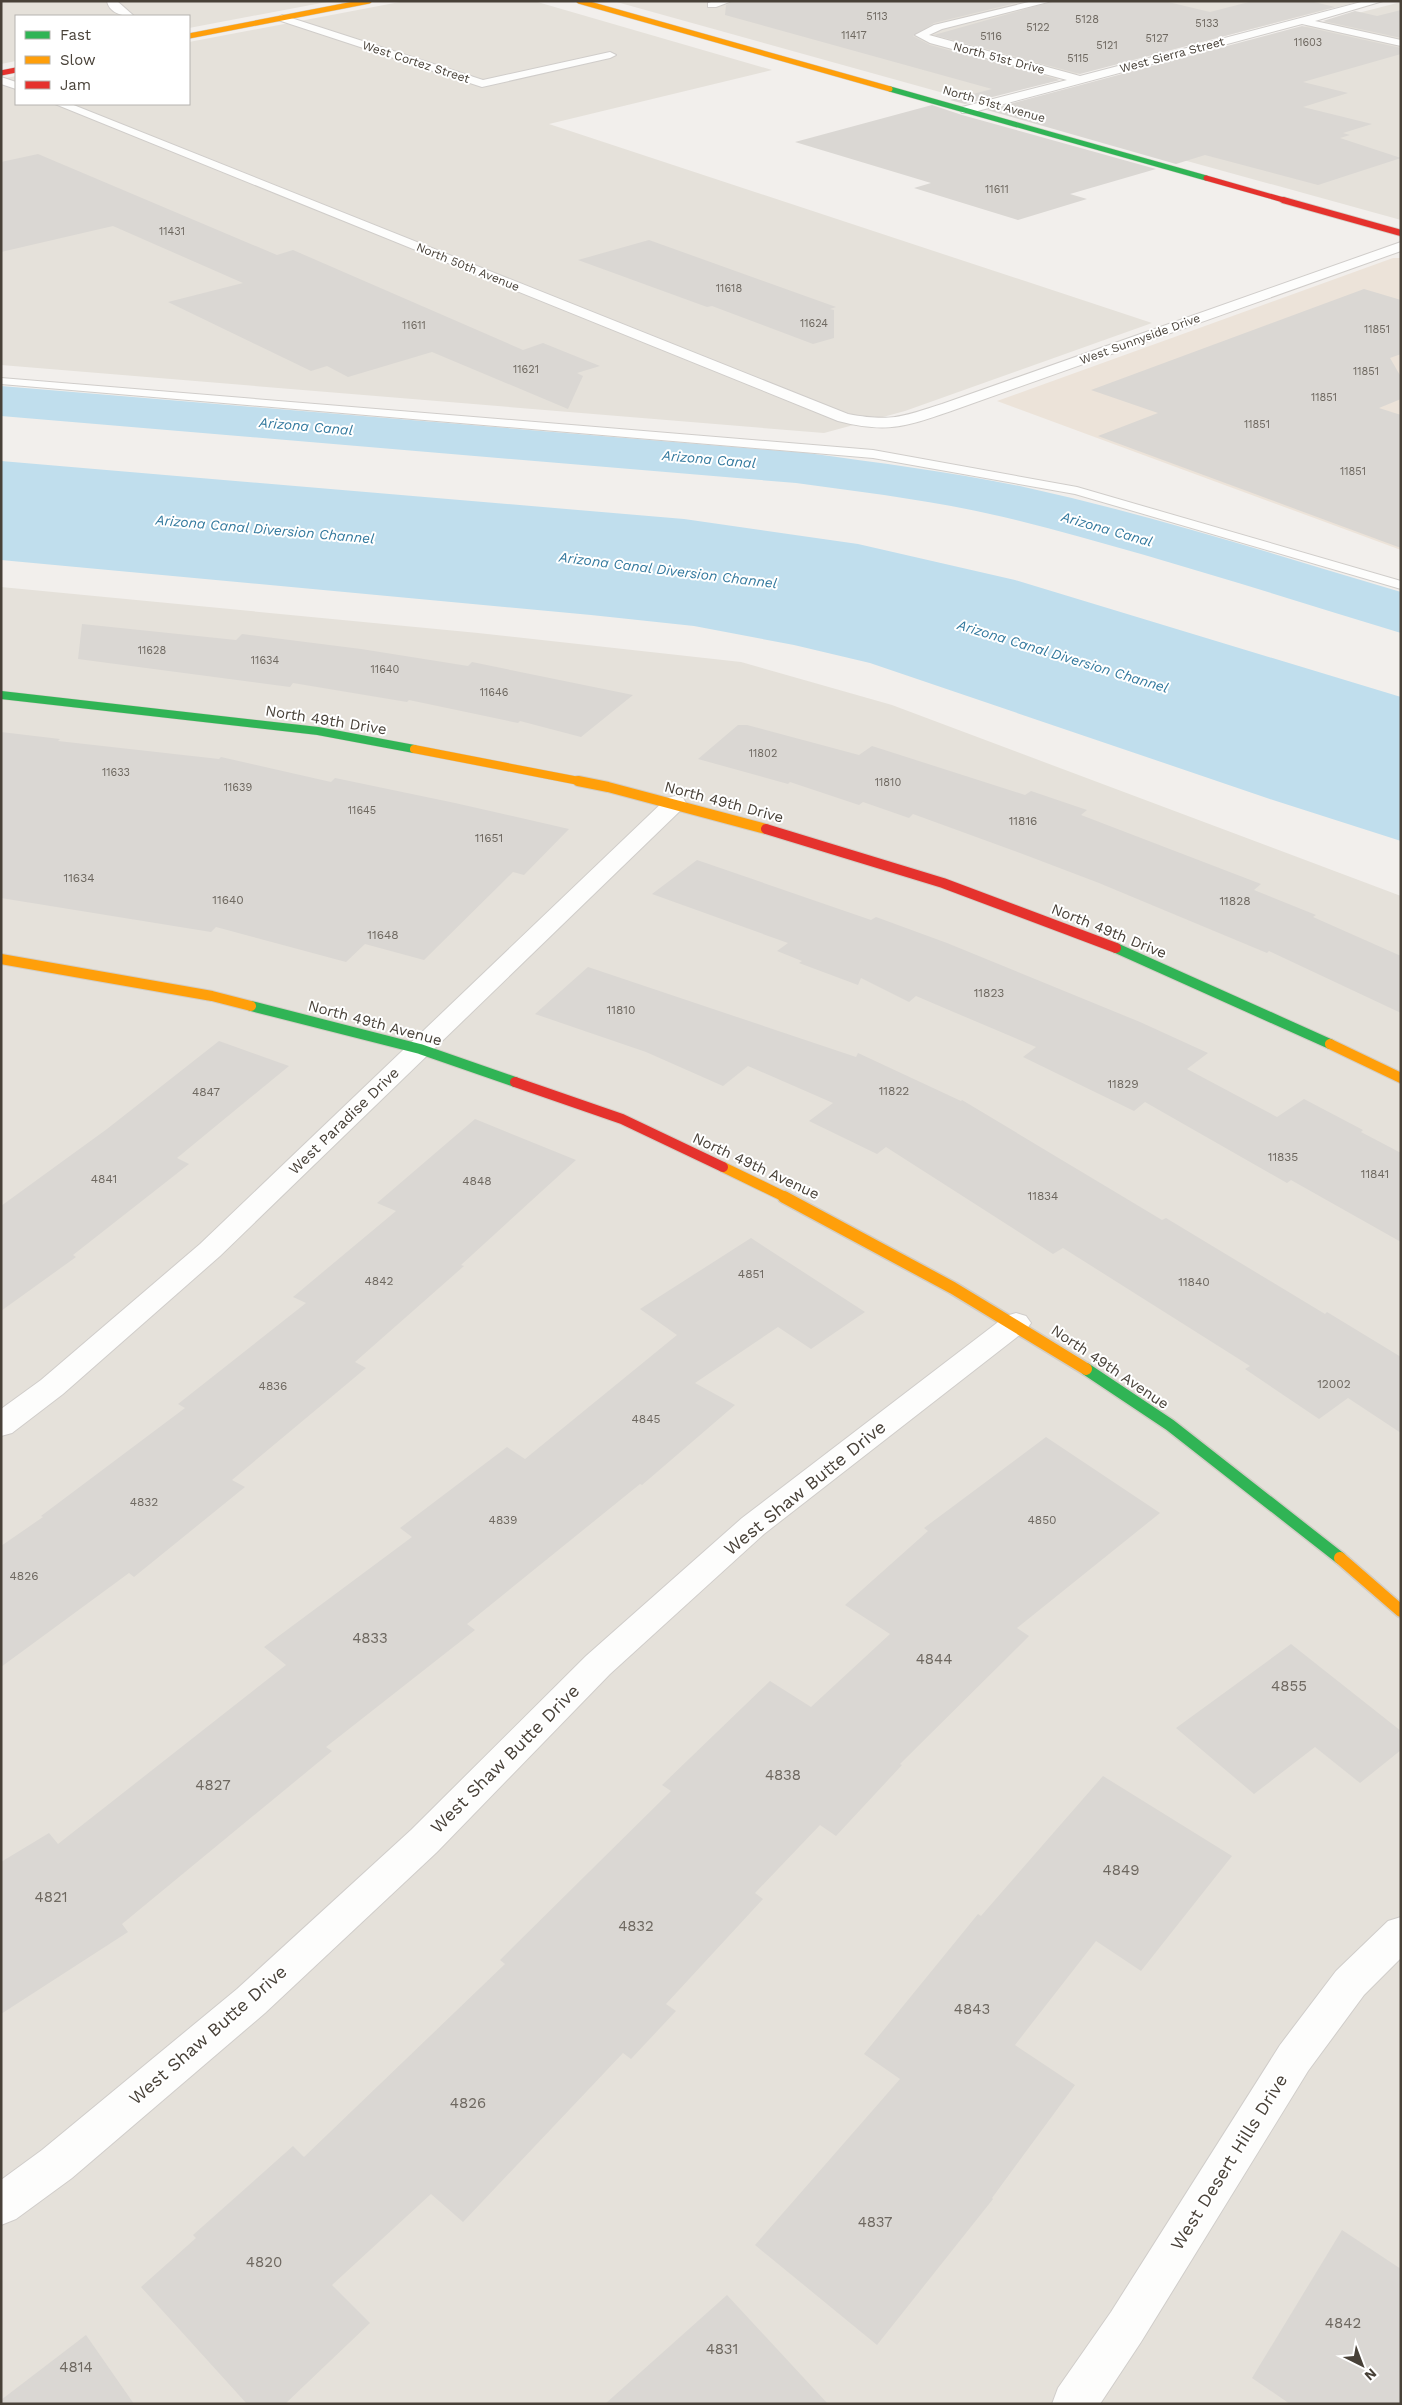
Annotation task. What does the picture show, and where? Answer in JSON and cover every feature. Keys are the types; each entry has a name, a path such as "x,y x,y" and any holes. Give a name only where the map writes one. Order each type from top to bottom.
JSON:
{"street":[{"path":"112,1 112,4 128,15"},
{"path":"190,36 369,1"},
{"name":"North 51st Avenue","path":"579,1 1401,233"},
{"path":"712,5 727,1"},
{"name":"North 51st Drive","path":"1047,1 938,27 920,35 934,41 1079,80"},
{"name":"West Sierra Street","path":"966,110 1378,1"},
{"name":"West Cortez Street","path":"282,18 482,84 610,55"},
{"path":"1301,21 1401,43"},
{"path":"1,73 15,70"},
{"path":"1,80 15,86"},
{"name":"North 50th Avenue","path":"63,105 844,418 878,424"},
{"name":"West Sunnyside Drive","path":"878,424 902,422 948,407 1401,246"},
{"name":"North 49th Drive","path":"1,695 318,731 512,768 675,803 849,852 978,896 1114,947 1261,1012 1401,1078"},
{"name":"West Paradise Drive","path":"1,1425 52,1387 210,1250 675,803"},
{"name":"North 49th Avenue","path":"1,959 212,996 420,1049 622,1119 811,1208 1016,1323 1170,1425 1353,1568 1401,1611"},
{"name":"West Shaw Butte Drive","path":"1,2204 57,2164 252,2001 424,1841 598,1665 753,1526 1016,1323"},
{"name":"West Desert Hills Drive","path":"1074,2404 1126,2327 1294,2058 1350,1983 1401,1934"}],"lane":[{"path":"1,381 873,454 1009,477 1076,491 1401,585"}],"shaded area":[{"path":"1,1 332,1 190,28 190,15 15,15 15,61 1,64"},
{"path":"405,1 534,1 772,70 549,124 1152,323 905,411 824,433 1,365 1,79 15,76 15,105 190,105 190,42"},
{"path":"613,1 1361,1 983,98 965,99"},
{"path":"1401,2 1401,220 1013,113 1241,43"},
{"path":"1393,258 1401,258 1401,550 997,401"},
{"path":"1,587 478,633 741,662 892,705 1401,896 1401,2404 1,2404"}],"water":[{"name":"Arizona Canal","path":"1,386 807,453 970,477 1024,487 1119,510 1214,536 1401,592 1401,633 1113,546 1016,520 934,503 796,483 1,416"},
{"name":"Arizona Canal Diversion Channel","path":"1,461 684,519 858,544 1015,580 1401,697 1401,841 1273,800 870,663 794,645 694,626 1,560"}],"building":[{"path":"734,1 1024,1 934,23 913,36 930,45 1060,80 965,104 950,100 992,89 725,15 726,5"},
{"path":"1054,1 1164,1 1210,12 1253,1 1310,1 1335,7 1080,74 934,35"},
{"path":"1401,10 1401,38 1323,21 1355,11 1377,16"},
{"path":"1302,26 1401,48 1401,54 1303,82 1348,93 1303,107 1372,124 1343,133 1350,135 1340,138 1401,158 1318,185 1205,155 1176,164 987,110"},
{"path":"932,105 1156,169 1070,194 1087,199 1018,220 914,188 931,183 795,142"},
{"path":"38,154 277,255 293,250 523,350 543,343 600,366 577,373 583,376 568,409 432,352 348,377 327,366 311,371 168,302 243,283 113,226 1,252 1,162"},
{"path":"649,240 836,307 830,309 834,310 834,338 813,344 712,306 707,307 578,260"},
{"path":"1364,289 1401,300 1401,354 1390,358 1401,377 1401,399 1379,408 1401,415 1401,548 1098,436 1158,413 1091,390"},
{"path":"82,624 236,640 242,634 361,649 468,666 472,662 633,695 581,737 520,721 518,723 409,700 407,702 293,683 290,687 78,659"},
{"path":"738,725 747,725 859,755 872,746 1025,795 1031,791 1087,810 1081,815 1261,884 1254,890 1316,915 1313,917 1401,956 1401,1013 1269,951 1267,953 1099,883 913,814 909,818 863,802 859,805 790,782 788,784 698,759"},
{"path":"1,732 60,739 58,741 219,759 221,757 331,782 335,778 569,829 524,875 513,872 424,960 365,944 346,962 216,927 211,932 1,898"},
{"path":"697,860 871,920 876,917 947,943 1140,1022 1208,1053 1187,1069 1277,1117 1304,1099 1363,1130 1361,1132 1401,1153 1401,1242 1291,1180 1287,1183 1145,1102 1134,1111 1023,1057 1036,1047 916,996 909,1002 861,978 858,985 799,963 802,961 777,951 788,943 652,894"},
{"path":"588,967 856,1057 858,1053 962,1100 1162,1220 1166,1218 1325,1314 1327,1312 1401,1357 1401,1433 1348,1398 1319,1419 1245,1369 1250,1366 1063,1248 1053,1254 886,1147 877,1154 809,1121 833,1103 748,1066 723,1086 646,1052 535,1014"},
{"path":"219,1041 289,1066 177,1158 189,1164 73,1255 76,1257 1,1311 1,1206 107,1129"},
{"path":"475,1119 576,1160 461,1265 464,1266 355,1362 366,1368 232,1480 245,1487 134,1577 129,1573 1,1667 1,1546 43,1517 41,1516 185,1408 178,1404 306,1303 293,1297 396,1211 377,1203"},
{"path":"751,1238 865,1312 811,1349 778,1327 695,1383 735,1405 642,1485 640,1484 467,1624 475,1630 326,1747 332,1751 122,1924 128,1932 1,2014 1,1862 49,1833 58,1844 286,1665 264,1647 412,1537 400,1528 507,1447 525,1459 677,1335 640,1309"},
{"path":"1046,1437 1160,1513 1017,1628 1029,1636 900,1764 902,1765 836,1836 820,1825 755,1893 763,1899 666,2004 676,2011 631,2059 623,2053 463,2222 431,2194 332,2285 370,2323 285,2404 247,2404 141,2287 196,2238 193,2235 293,2146 304,2157 505,1964 500,1960 671,1791 662,1785 770,1681 811,1707 890,1634 845,1605 928,1531 924,1528"},
{"path":"1291,1644 1401,1731 1401,1750 1360,1783 1315,1747 1254,1794 1176,1728"},
{"path":"1103,1776 1232,1856 1141,1971 1096,1941 1015,2045 1075,2085 993,2199 877,2345 755,2245 900,2079 864,2054 978,1914 981,1916"},
{"path":"1342,2230 1401,2269 1401,2404 1290,2404 1252,2378"},
{"path":"727,2295 828,2404 605,2404"},
{"path":"86,2335 134,2404 1,2404 1,2400"}],"traffic: fast":[{"path":"890,89 1206,178"},
{"path":"1,695 318,731 414,749"},
{"path":"1116,948 1330,1044"},
{"path":"251,1006 420,1049 515,1082"},
{"path":"1086,1369 1170,1425 1340,1558"}],"traffic: slow":[{"path":"190,36 369,1"},
{"path":"579,1 890,89"},
{"path":"414,749 608,787 766,829"},
{"path":"1,959 212,996 251,1006"},
{"path":"1330,1044 1401,1078"},
{"path":"723,1167 816,1213 908,1262 998,1314 1086,1369"},
{"path":"1340,1558 1401,1611"}],"traffic: jam":[{"path":"1,73 15,70"},
{"path":"1206,178 1401,233"},
{"path":"766,829 943,883 1030,914 1116,948"},
{"path":"515,1082 622,1119 723,1167"}]}
